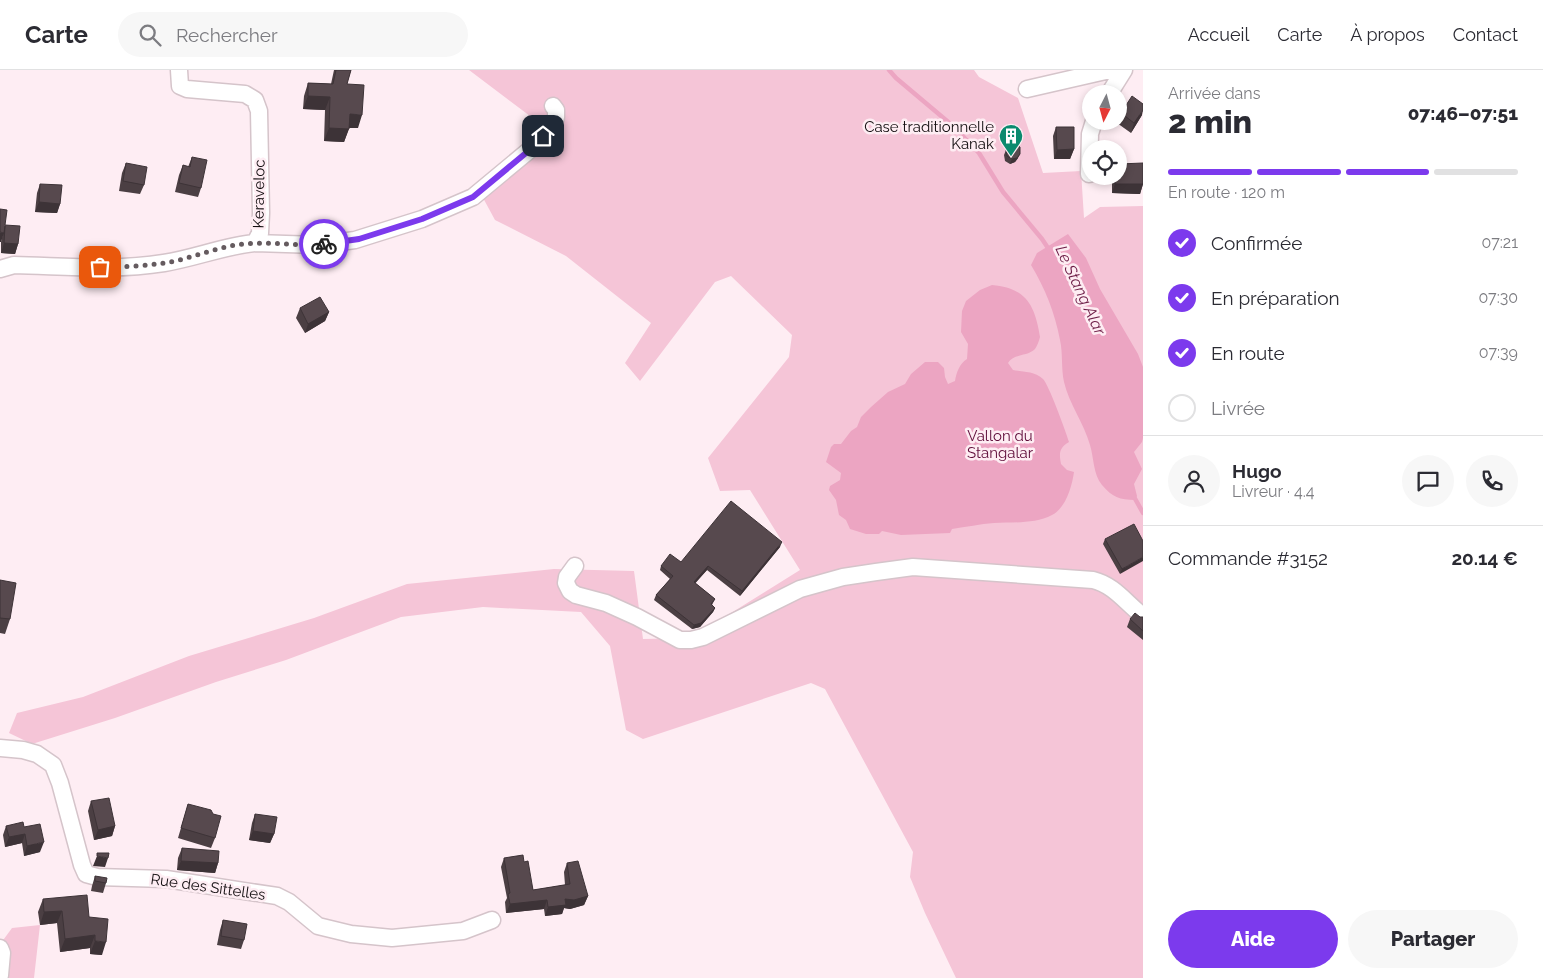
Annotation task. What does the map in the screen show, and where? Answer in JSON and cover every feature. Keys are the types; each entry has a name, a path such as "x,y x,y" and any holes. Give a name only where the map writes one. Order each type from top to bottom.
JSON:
{"street":[{"name":"Keraveloc","path":"0,269 14,265 117,267 165,263 236,245 255,243 260,233 261,213 259,110 255,100 245,94 187,89 180,86 179,70"},
{"path":"1027,90 1110,70"},
{"path":"1114,85 1124,70"},
{"path":"255,243 317,245 355,240 422,219 473,197 532,148 554,124 556,110 553,106"},
{"path":"575,566 567,577 566,583 570,591 576,595 606,603 637,616 680,640 703,637 800,590 843,577 913,567 1093,580 1102,582 1112,588 1143,616"},
{"name":"Rue des Sittelles","path":"0,748 22,750 37,754 53,765 86,874 97,877 166,879 277,896 289,902 318,926 351,934 392,938 464,931 492,920"},
{"path":"0,948 2,954 0,975"}],"green space":[{"name":"Vallon du Stangalar","path":"469,70 974,70 979,77 1018,98 1043,173 1081,171 1084,218 1100,207 1143,206 1143,978 956,978 910,877 913,852 825,689 811,683 643,739 626,730 610,646 581,612 483,607 401,617 286,660 32,744 9,733 17,713 83,697 189,656 314,618 407,584 554,569 634,571 643,639 691,638 800,570 750,490 720,491 708,458 789,357 792,335 731,276 715,282 640,381 625,363 651,323 566,256 495,220 482,196 546,128"},
{"path":"40,925 34,978 5,978 1,943 12,928"}],"water":[{"path":"1068,234 1086,258 1100,289 1138,354 1143,367 1143,438 1134,452 1142,469 1134,484 1137,496 1135,500 1113,495 1099,481 1087,437 1069,398 1064,382 1061,345 1052,310 1031,265 1037,253"},
{"path":"992,285 1004,287 1021,294 1032,307 1040,337 1036,348 1014,358 1008,363 1013,370 1040,376 1053,398 1069,442 1060,451 1061,464 1067,470 1074,472 1065,502 1057,512 1038,520 978,525 952,529 950,533 901,535 882,531 879,534 866,534 850,529 846,520 839,515 836,500 829,490 830,486 840,480 841,473 826,462 831,447 834,444 841,444 851,431 857,427 861,417 871,407 888,392 905,384 911,374 925,362 938,362 944,368 948,384 955,381 959,368 967,359 968,344 961,332 962,311 966,301 980,290"}],"building":[{"path":"336,70 351,70 347,84 364,85 362,115 350,114 349,129 329,128 330,97 308,96 308,83 333,84"},
{"path":"1132,96 1143,104 1143,110 1134,123 1128,118 1128,102"},
{"path":"1056,127 1074,127 1074,149 1057,150"},
{"path":"1015,144 1020,147 1020,154 1017,158 1012,159 1007,156 1006,150 1008,145"},
{"path":"192,157 207,160 201,188 179,183 183,165 190,167"},
{"path":"126,163 147,167 144,185 123,181"},
{"path":"1143,163 1143,184 1127,184 1127,164"},
{"path":"40,184 62,185 60,204 39,202"},
{"path":"0,209 7,210 5,225 20,226 18,244 4,243 5,226 4,233 0,232"},
{"path":"320,297 329,312 308,324 300,308"},
{"path":"731,501 782,542 742,591 708,566 694,582 715,599 711,604 715,608 701,623 694,625 656,595 673,576 661,566 670,554 681,562"},
{"path":"1134,524 1143,541 1143,557 1122,569 1105,539"},
{"path":"0,580 16,583 10,619 0,618"},
{"path":"1135,613 1143,617 1143,631 1130,619"},
{"path":"109,798 115,826 98,830 91,801"},
{"path":"188,804 211,810 213,814 221,816 215,838 181,828"},
{"path":"255,814 277,817 274,834 253,831"},
{"path":"23,822 24,827 40,824 44,842 27,846 25,834 9,837 6,826"},
{"path":"182,848 219,851 218,863 181,861"},
{"path":"97,853 109,853 108,858 97,856"},
{"path":"523,855 524,862 528,861 533,890 570,884 567,863 578,861 588,896 574,900 565,899 566,905 548,907 547,900 510,904 504,858"},
{"path":"95,876 107,878 106,883 95,881"},
{"path":"87,895 89,917 108,919 106,942 95,941 95,935 65,939 62,911 44,912 43,899"},
{"path":"223,920 247,924 244,940 221,936"}],"waterway":[{"name":"Le Stang Alar","path":"889,70 953,126 979,153 1003,192 1050,251"},
{"name":"Le Stang Alar","path":"1133,495 1143,513"}],"way so far":[{"path":"100,267 165,263 236,245 255,243 286,245 324,244"}],"place":[{"name":"Case traditionnelle Kanak","path":"1011,157"}],"route":[{"path":"324,244 359,239 422,219 473,197 532,148 543,136"}]}
